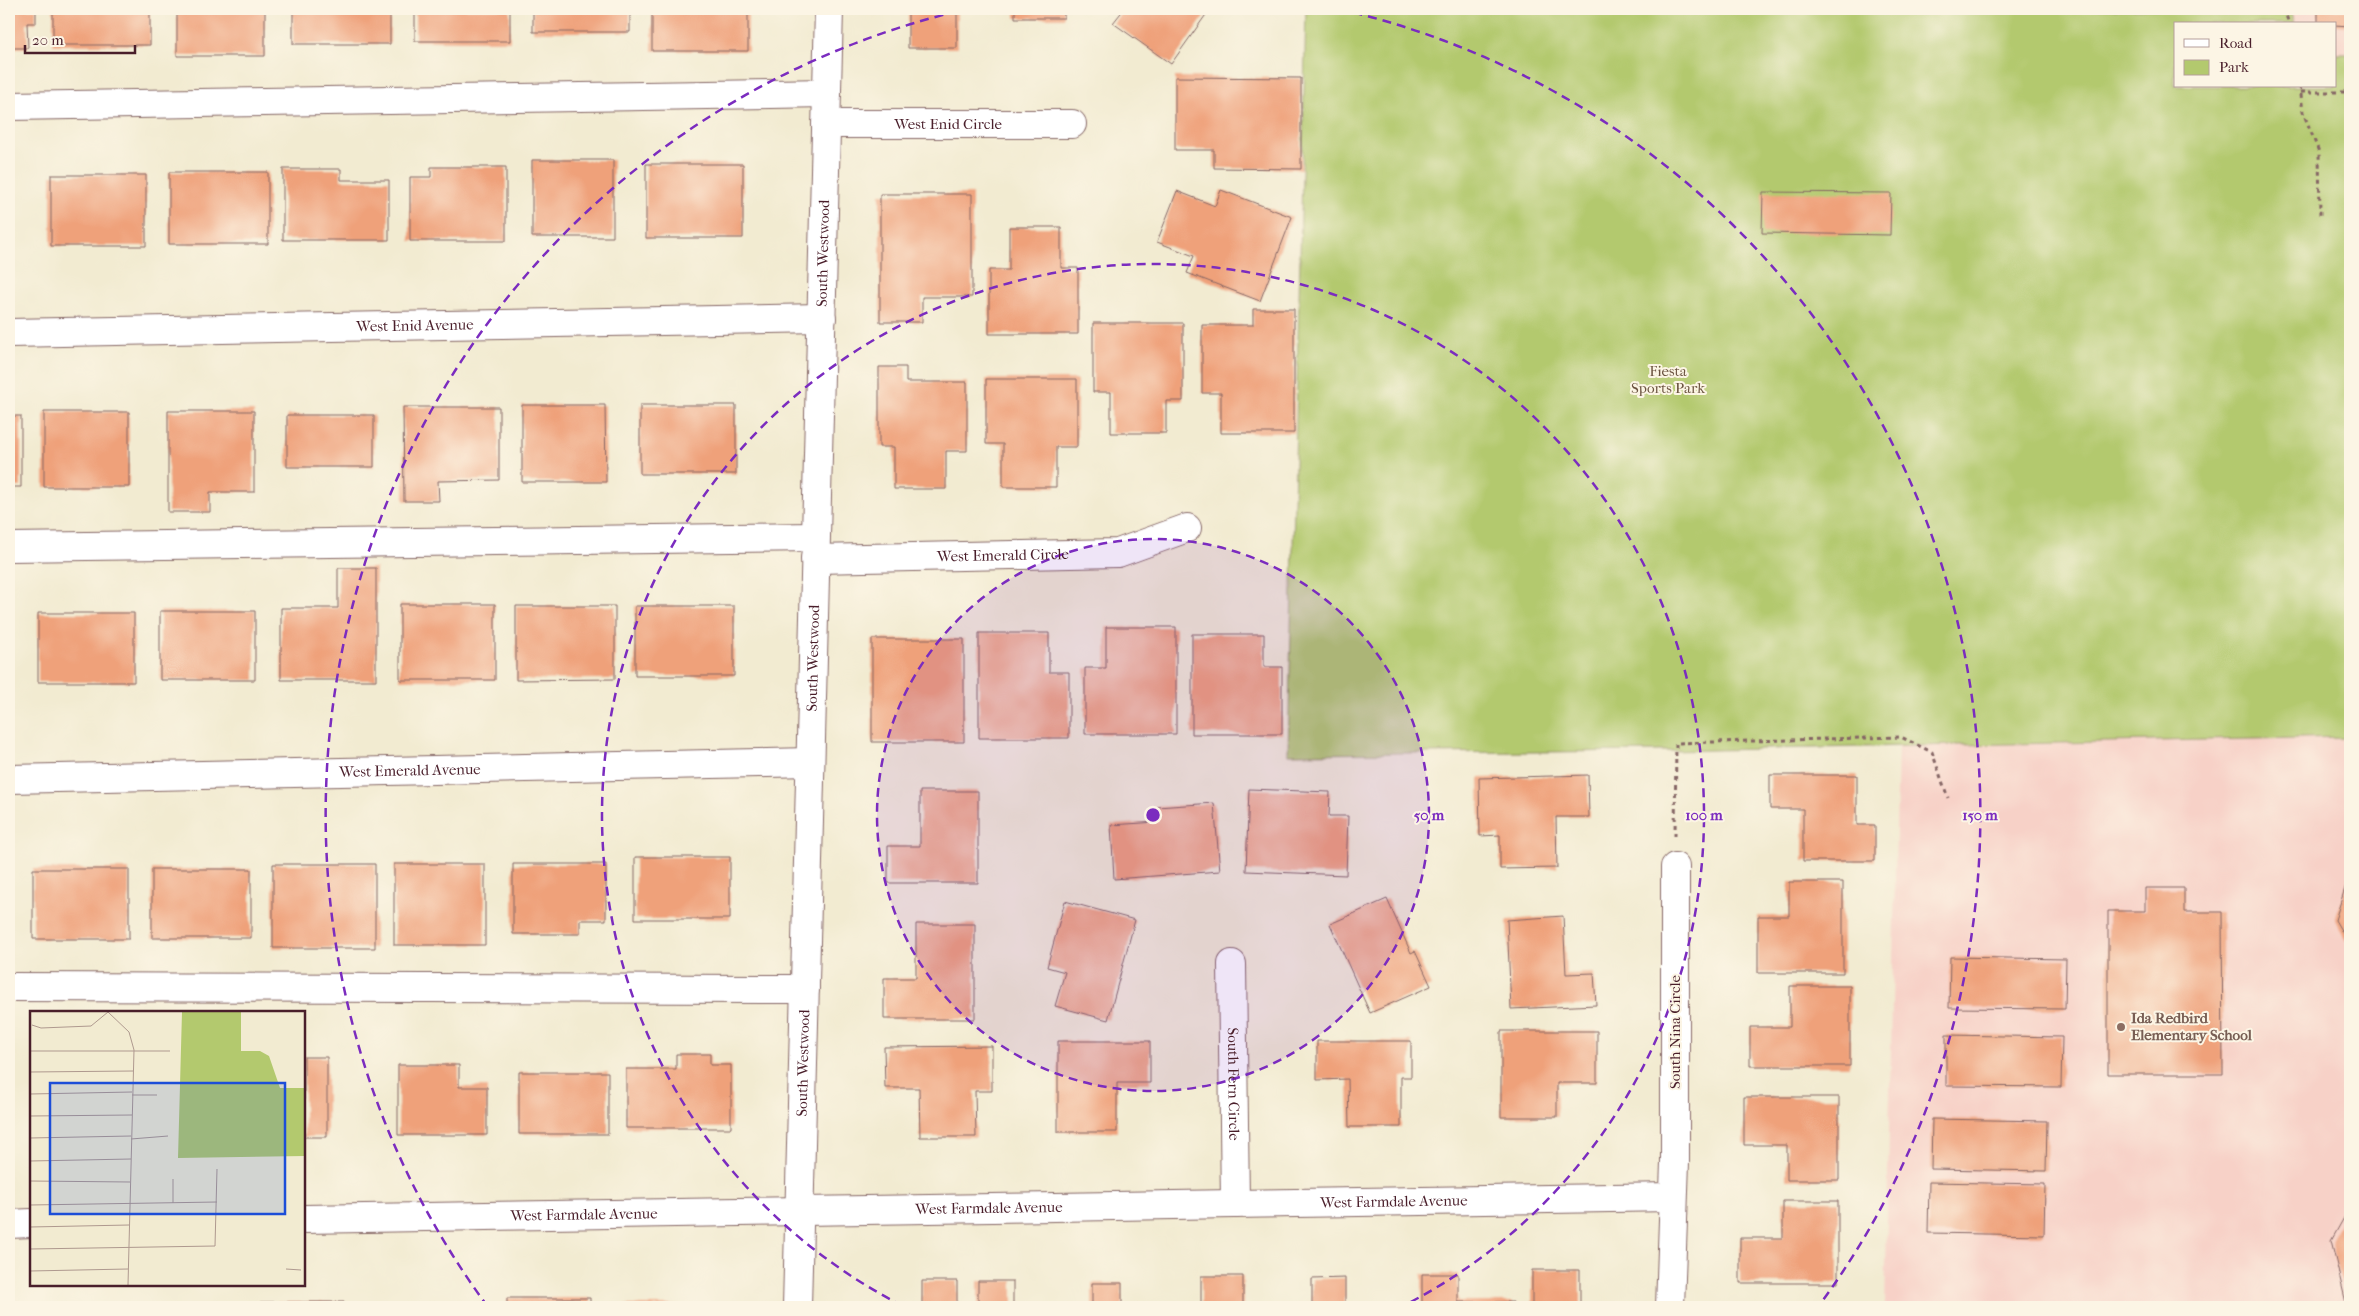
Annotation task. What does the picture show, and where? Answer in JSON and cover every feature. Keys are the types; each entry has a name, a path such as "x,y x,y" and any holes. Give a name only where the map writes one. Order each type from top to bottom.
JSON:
{"street":[{"name":"South Westwood","path":"797,1307 829,9"},
{"path":"9,106 827,94"},
{"name":"West Enid Circle","path":"826,124 1072,124"},
{"name":"West Enid Avenue","path":"9,333 822,318"},
{"name":"West Emerald Circle","path":"9,547 815,548 1118,553 1187,528"},
{"name":"West Emerald Avenue","path":"9,779 810,762"},
{"name":"South Nina Circle","path":"1670,1307 1673,1197 1675,867"},
{"name":"South Fern Circle","path":"1232,964 1235,1204"},
{"path":"9,987 805,989"},
{"name":"West Farmdale Avenue","path":"305,1219 1673,1197"},
{"path":"9,1224 30,1223"}],"path":[{"path":"2284,9 2288,22"},
{"path":"2300,88 2303,112 2319,152 2320,214"},
{"path":"2301,92 2350,92"},
{"path":"1675,867 1676,743 1901,737 1932,752 1948,798"}],"shaded area":[{"path":"2290,9 2350,9 2350,54 2336,54 2336,22 2293,22"},
{"name":"Ida Redbird Elementary School","path":"2350,737 2350,1307 1885,1307 1898,746"}],"green space":[{"name":"Fiesta Sports Park","path":"1306,9 2290,9 2293,22 2174,22 2174,88 2336,88 2336,54 2350,54 2350,737 1668,751 1288,754"}],"building":[{"path":"9,9 36,9 36,23 27,23 28,48 9,48"},
{"path":"53,9 150,9 150,45 53,45"},
{"path":"177,9 265,9 265,56 177,56"},
{"path":"293,9 390,9 390,44 293,44"},
{"path":"415,9 510,9 510,41 415,41"},
{"path":"533,9 630,9 630,32 533,32"},
{"path":"652,9 748,9 748,51 652,51"},
{"path":"908,9 978,9 978,11 957,11 957,48 908,48"},
{"path":"1015,9 1064,9 1064,18 1015,18"},
{"path":"1124,9 1210,9 1171,64 1113,23"},
{"path":"2318,9 2350,9 2350,26 2336,25 2336,22 2318,22"},
{"path":"1175,77 1301,78 1301,169 1214,168 1214,150 1175,150"},
{"path":"532,160 613,160 613,237 532,237"},
{"path":"646,164 743,164 743,238 646,238"},
{"path":"431,167 506,167 506,241 410,241 410,177 431,177"},
{"path":"283,169 341,169 341,180 389,180 389,240 283,240"},
{"path":"169,172 268,172 268,244 169,244"},
{"path":"51,175 146,175 146,246 51,246"},
{"path":"1221,190 1292,217 1260,301 1187,273 1194,256 1157,242 1177,191 1215,206"},
{"path":"1763,192 1891,193 1890,235 1762,233"},
{"path":"880,194 972,194 972,297 922,297 922,322 880,322"},
{"path":"1009,227 1061,227 1061,268 1078,268 1078,334 989,334 989,270 1009,270"},
{"path":"1253,309 1294,309 1294,433 1221,433 1221,393 1202,393 1202,325 1253,325"},
{"path":"1093,323 1183,323 1183,401 1166,401 1166,433 1111,433 1111,392 1093,392"},
{"path":"879,367 906,367 906,382 967,382 967,451 946,451 946,489 894,489 894,447 879,447"},
{"path":"986,379 1077,379 1077,447 1056,447 1056,487 1003,487 1003,444 986,444"},
{"path":"522,405 605,405 606,482 522,482"},
{"path":"640,405 736,405 736,474 640,474"},
{"path":"403,407 499,407 499,480 438,481 439,501 404,501"},
{"path":"168,411 254,411 254,492 210,492 210,512 168,512"},
{"path":"44,412 129,412 129,487 44,487"},
{"path":"287,415 374,415 374,467 287,467"},
{"path":"9,416 21,416 21,487 9,487"},
{"path":"338,568 376,568 376,680 281,680 281,608 338,608"},
{"path":"400,604 495,604 495,680 400,680"},
{"path":"516,606 615,606 615,679 516,680"},
{"path":"635,606 734,606 734,676 635,676"},
{"path":"160,611 255,611 255,680 160,680"},
{"path":"38,613 134,613 134,682 38,682"},
{"path":"1106,627 1176,627 1176,734 1085,734 1085,668 1106,668"},
{"path":"979,633 1049,633 1049,672 1069,672 1069,738 979,738"},
{"path":"1192,634 1264,634 1264,667 1282,667 1282,734 1192,734"},
{"path":"872,639 964,639 964,742 872,742"},
{"path":"1588,775 1589,817 1556,817 1557,868 1500,869 1500,835 1480,836 1479,778"},
{"path":"1770,775 1857,775 1857,825 1875,825 1875,861 1803,861 1803,809 1770,809"},
{"path":"1249,789 1330,792 1329,816 1348,816 1346,875 1246,871"},
{"path":"920,791 978,791 978,883 888,883 888,846 920,846"},
{"path":"1214,803 1220,871 1114,879 1111,825 1158,822 1157,807"},
{"path":"635,857 730,857 730,919 635,919"},
{"path":"273,864 375,864 375,948 273,948"},
{"path":"394,864 485,864 485,945 394,945"},
{"path":"513,864 606,864 606,920 580,920 580,934 513,934"},
{"path":"33,869 129,869 129,939 33,939"},
{"path":"152,869 251,869 251,938 152,938"},
{"path":"2350,872 2350,946 2335,920"},
{"path":"1789,882 1843,882 1843,973 1758,973 1758,916 1789,916"},
{"path":"2145,888 2184,888 2184,912 2222,912 2223,1074 2108,1074 2108,911 2145,911"},
{"path":"1387,899 1411,953 1415,951 1431,986 1370,1013 1330,924"},
{"path":"1065,901 1135,920 1108,1020 1055,1006 1065,972 1047,967"},
{"path":"1563,916 1566,974 1594,973 1596,1005 1511,1009 1507,920"},
{"path":"916,924 975,924 975,1019 884,1019 884,978 916,978"},
{"path":"1950,957 2066,959 2065,1009 1949,1008"},
{"path":"1790,986 1850,986 1850,1066 1750,1066 1750,1027 1790,1027"},
{"path":"1501,1031 1597,1031 1597,1083 1557,1083 1557,1117 1501,1117"},
{"path":"1946,1035 2062,1037 2061,1087 1946,1086"},
{"path":"1058,1041 1150,1041 1150,1083 1117,1083 1117,1132 1058,1132"},
{"path":"1317,1041 1411,1041 1411,1077 1401,1077 1401,1127 1349,1127 1348,1079 1317,1080"},
{"path":"992,1046 992,1091 975,1091 976,1137 920,1137 919,1088 885,1088 884,1047"},
{"path":"676,1054 710,1054 710,1065 731,1065 731,1128 626,1128 626,1069 676,1069"},
{"path":"305,1057 327,1057 327,1137 305,1137"},
{"path":"398,1065 459,1065 459,1087 487,1087 487,1135 398,1135"},
{"path":"519,1072 608,1072 608,1134 519,1134"},
{"path":"1744,1097 1839,1097 1839,1180 1787,1180 1787,1145 1744,1145"},
{"path":"1932,1119 2047,1121 2046,1171 1931,1169"},
{"path":"1929,1182 2045,1184 2044,1235 1928,1233"},
{"path":"1783,1201 1838,1201 1838,1283 1740,1283 1740,1238 1783,1238"},
{"path":"2350,1207 2350,1307 2347,1307 2331,1241"},
{"path":"1532,1270 1580,1270 1580,1307 1532,1307"},
{"path":"1422,1274 1458,1274 1458,1302 1513,1302 1513,1307 1422,1307"},
{"path":"1201,1276 1243,1276 1243,1307 1201,1307"},
{"path":"1345,1278 1345,1307 1312,1307 1312,1279"},
{"path":"922,1281 957,1281 957,1307 922,1307"},
{"path":"978,1281 1013,1281 1013,1307 978,1307"},
{"path":"1092,1283 1122,1283 1122,1307 1092,1307"},
{"path":"507,1298 590,1298 590,1307 507,1307"},
{"path":"260,1302 344,1302 344,1307 260,1307"},
{"path":"483,1303 483,1307 376,1307 376,1305"},
{"path":"623,1305 727,1305 727,1307 623,1307"}],"place":[{"name":"Ida Redbird Elementary School","path":"2121,1027"}]}
